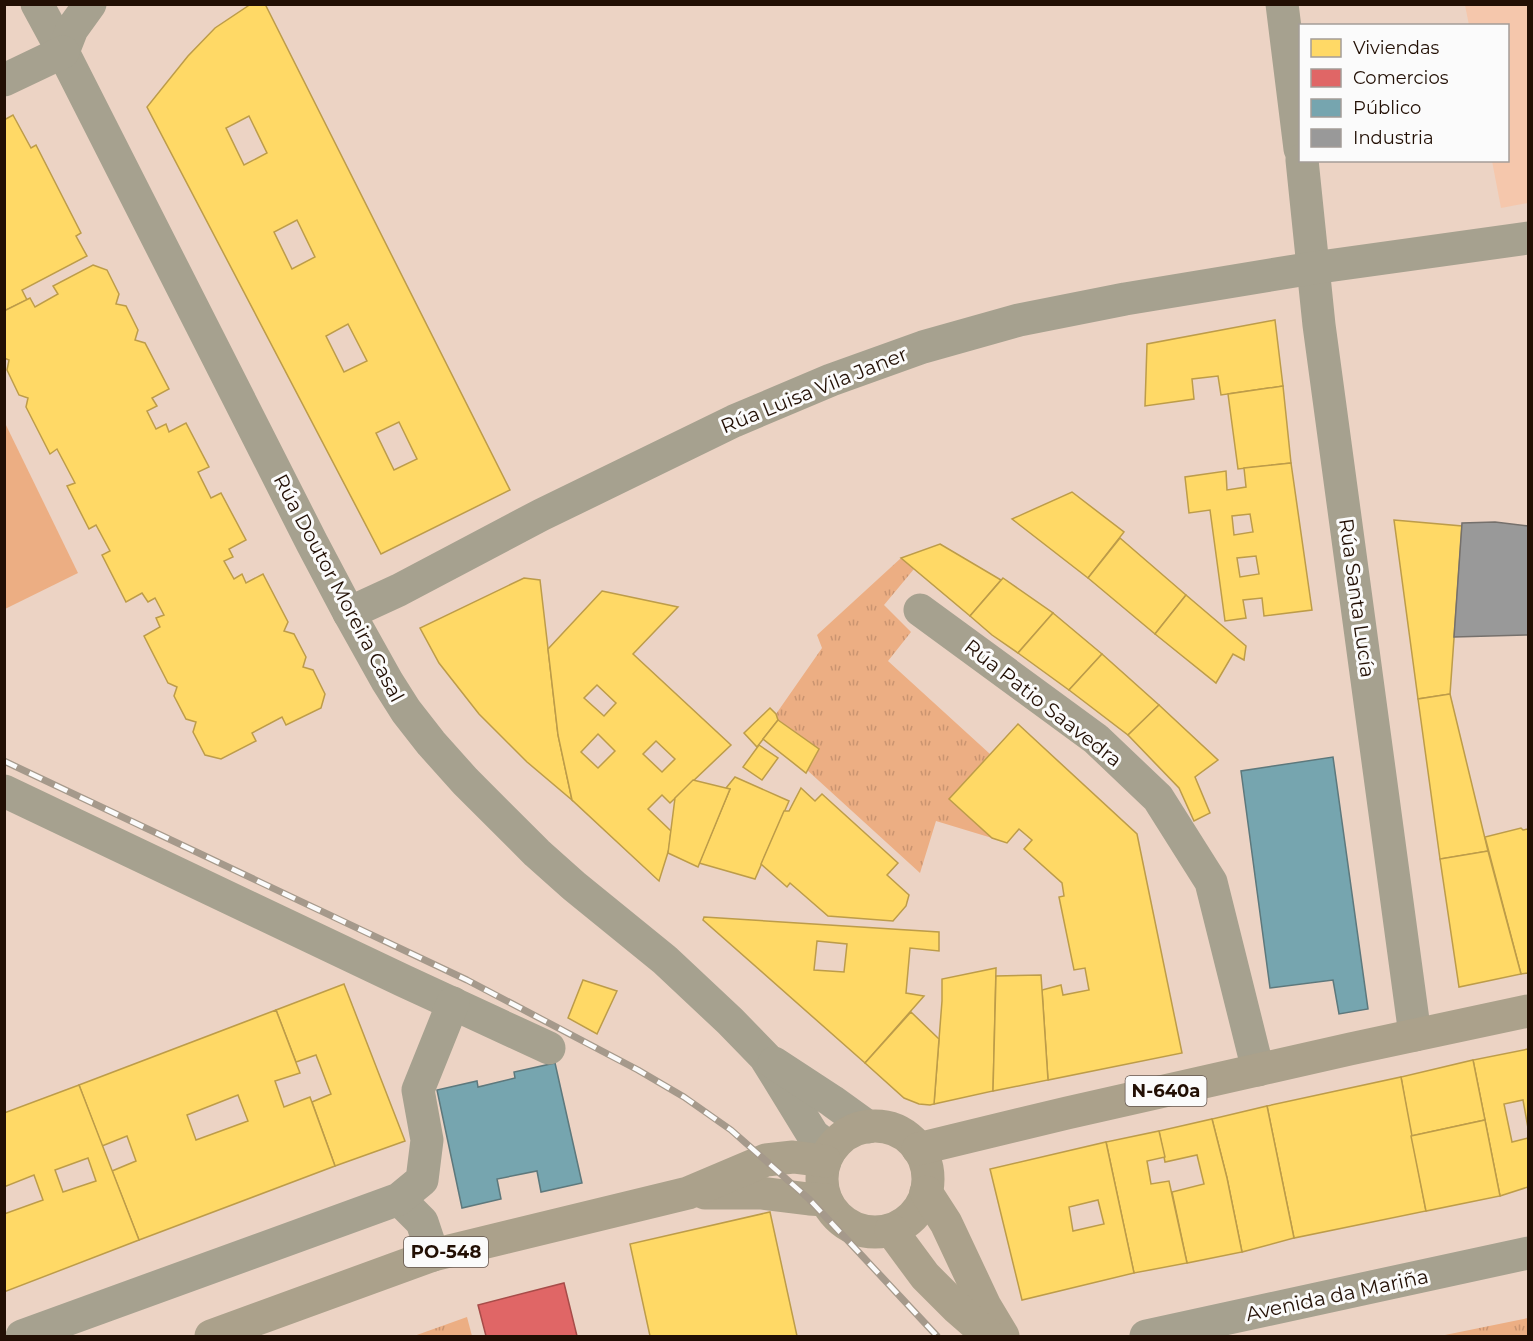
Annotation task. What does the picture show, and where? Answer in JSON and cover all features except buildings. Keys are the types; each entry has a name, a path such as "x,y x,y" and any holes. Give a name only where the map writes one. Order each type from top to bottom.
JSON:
{"main road":[{"name":"N-640a","path":"918,1149 1258,1070 1528,1011"},
{"path":"868,1127 882,1127 908,1138 918,1149 925,1162 928,1177 926,1192 914,1216 891,1230 875,1233 845,1224 834,1213 826,1200 822,1180 828,1155 841,1138 868,1127"},
{"name":"PO-548","path":"211,1336 433,1255 688,1193 766,1160 828,1155"},
{"path":"926,1192 946,1223 985,1306 1003,1336"},
{"name":"PO-548","path":"688,1193 761,1193 809,1200 826,1200"},
{"path":"891,1230 925,1276 989,1336"}],"street":[{"path":"4,80 63,52 72,30 90,4"},
{"path":"1282,4 1299,141"},
{"name":"Rúa Doutor Moreira Casal","path":"41,7 349,613 406,711 465,781 544,859 665,960 765,1057 868,1127"},
{"name":"Rúa Santa Lucía","path":"1302,162 1319,325 1415,1035"},
{"name":"Rúa Luisa Vila Janer","path":"349,613 399,590 541,515 734,421 831,380 923,346 1030,318 1125,299 1313,268 1528,238"},
{"name":"Rúa Patio Saavedra","path":"920,610 1096,739 1158,798 1211,882 1258,1070"},
{"path":"4,791 383,972 549,1048"},
{"path":"22,1336 399,1199 423,1180 427,1140 418,1090 453,1003"},
{"name":"Rúa Doutor Moreira Casal","path":"765,1057 813,1135 828,1155"},
{"path":"399,1199 422,1222 433,1255"},
{"name":"Avenida da Mariña","path":"1146,1336 1528,1253"}],"shaded area":[{"path":"1465,5 1528,5 1528,203 1501,208 1492,162 1509,162 1509,24 1469,24"}],"green space":[{"path":"4,421 78,573 5,609 4,609"},
{"path":"901,558 914,569 884,605 911,632 888,661 990,754 949,799 992,838 936,821 920,873 807,770 819,749 778,720 776,714 822,648 817,635"},
{"path":"467,1317 472,1336 414,1336"},
{"path":"1528,1318 1528,1336 1440,1336"}],"railway":[{"path":"4,761 467,980 638,1070 684,1097 731,1130 809,1199 937,1336"}]}
